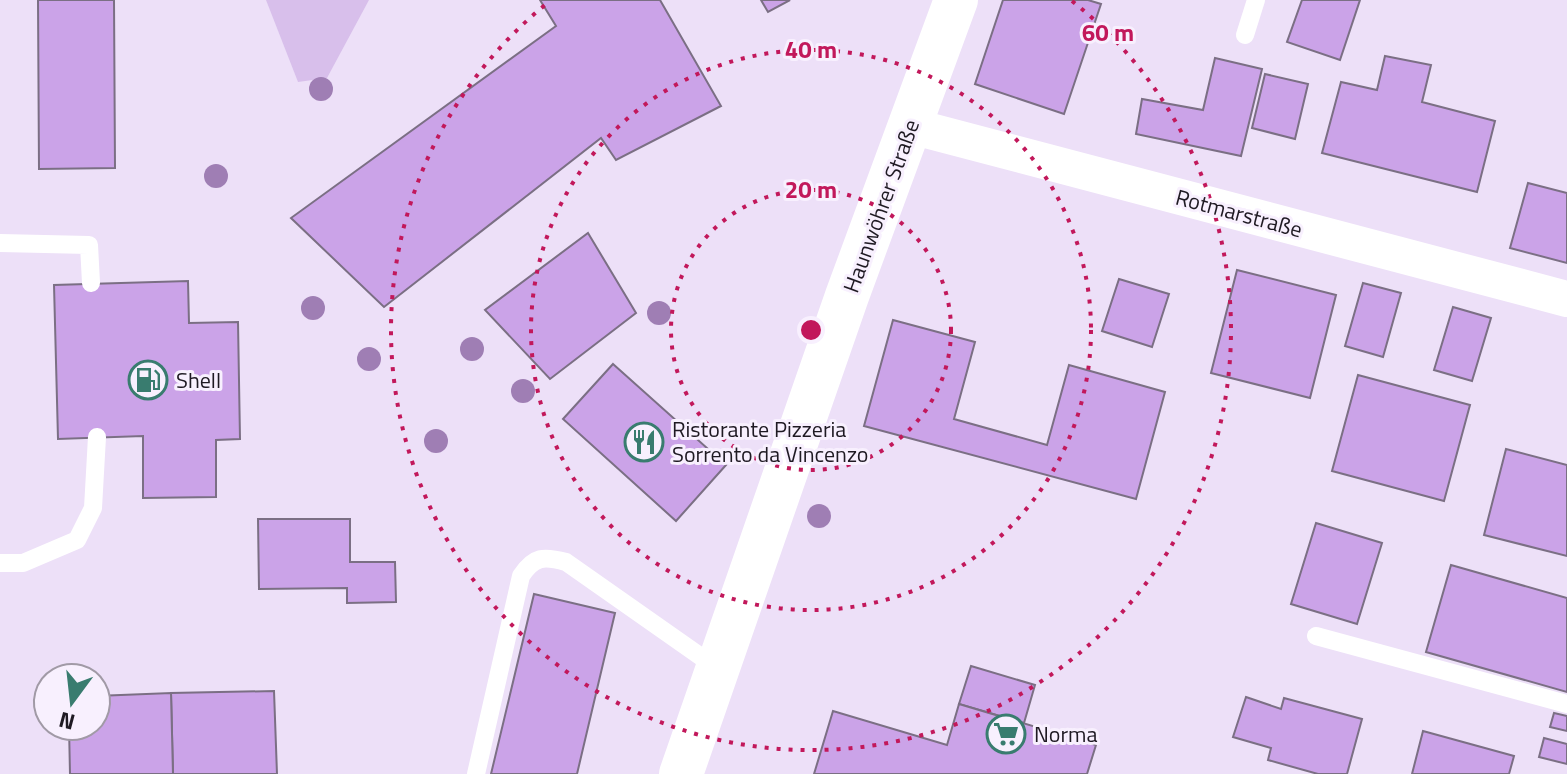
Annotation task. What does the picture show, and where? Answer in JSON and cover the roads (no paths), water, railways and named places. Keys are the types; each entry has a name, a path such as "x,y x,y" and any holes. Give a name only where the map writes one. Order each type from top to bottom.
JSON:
{"street":[{"name":"Haunwöhrer Straße","path":"681,774 956,0"},
{"name":"Rotmarstraße","path":"911,126 1567,299"}],"lane":[{"path":"1245,35 1256,0"},
{"path":"0,243 89,245 91,283"},
{"path":"0,563 23,563 77,540 93,508 97,437"},
{"path":"476,774 521,576 530,562 546,557 566,562 717,668"},
{"path":"1316,636 1567,704"}],"place":[{"name":"Shell","path":"148,380"},
{"name":"Ristorante Pizzeria Sorrento da Vincenzo","path":"644,442"},
{"name":"Norma","path":"1006,734"}]}
